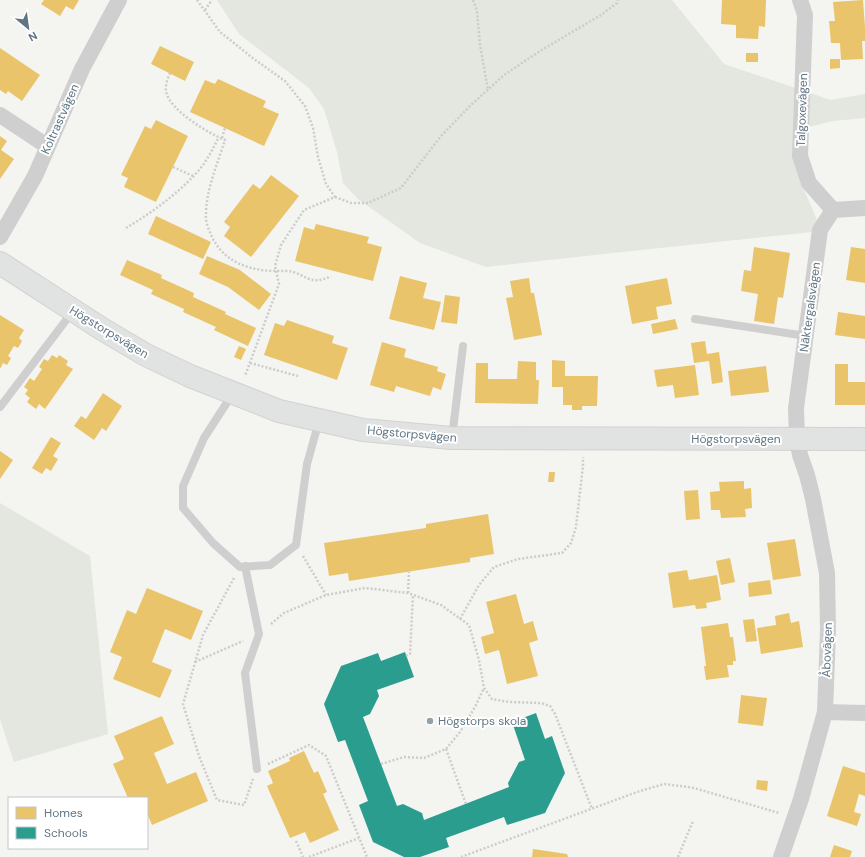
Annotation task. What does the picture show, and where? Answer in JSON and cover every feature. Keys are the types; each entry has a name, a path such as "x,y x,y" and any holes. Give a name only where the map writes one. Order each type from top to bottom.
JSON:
{"street":[{"name":"Koltrastvägen","path":"0,237 35,176 82,69 119,0"},
{"name":"Talgoxevägen","path":"800,0 805,16 800,156 809,183 833,210"},
{"path":"0,115 47,146"},
{"path":"833,210 865,208"},
{"name":"Näktergalsvägen","path":"797,439 796,408 820,230 833,210"},
{"name":"Högstorpsvägen","path":"0,262 102,329 146,355 190,376 279,411 363,430 451,438 865,440"},
{"name":"Åbovägen","path":"781,857 801,799 824,712 828,631 826,573 813,499 800,455 797,439"},
{"path":"824,712 865,713"}],"lane":[{"path":"0,407 74,310"},
{"path":"695,319 806,336"},
{"path":"451,438 464,346"},
{"path":"235,394 226,404 204,438 183,486 183,508 213,543 242,567 259,634 245,673 257,769"},
{"path":"242,567 270,565 296,545 307,464 319,420"}],"path":[{"path":"197,0 220,32 284,81 305,106 313,128 318,157 326,184 335,197 351,203 368,203 382,198 401,188 441,136 470,106 504,75 540,51 601,15 617,3 618,0"},
{"path":"205,10 212,0"},
{"path":"474,0 488,90"},
{"path":"170,73 167,79 166,92 170,101 177,110 209,133 225,140 208,195 205,215 208,228 215,243 223,254 234,261 252,268 290,271 311,281 323,280 331,276"},
{"path":"126,228 155,210 200,169 225,128"},
{"path":"173,167 193,176"},
{"path":"235,394 250,363 279,284 275,266 281,245 304,210 335,197"},
{"path":"250,363 298,376"},
{"path":"460,619 479,585 494,567 518,559 562,553 571,543 576,527 583,466 582,452"},
{"path":"296,545 326,595"},
{"path":"242,567 203,635 183,704 199,756 217,800 244,805 257,769 309,745 326,756 367,857"},
{"path":"408,593 409,572"},
{"path":"195,662 259,634 284,613 326,595 365,588 413,594 441,605 469,625 479,660 484,688 492,699 508,702 541,703 550,706 555,714 592,809"},
{"path":"406,656 410,654 413,594"},
{"path":"381,764 404,757 424,758 446,749 460,732 484,688"},
{"path":"446,749 466,804"},
{"path":"461,857 637,792 664,784 694,788 794,817"},
{"path":"678,857 693,821"},
{"path":"309,857 360,838"},
{"path":"296,841 303,857"}],"shaded area":[{"path":"217,0 672,0 724,64 831,100 865,94 865,118 833,121 797,130 801,183 822,231 486,267 420,243 358,199 343,183 337,152 324,109 309,88 239,34"},
{"path":"0,503 90,556 108,734 14,762 0,719"}],"building: Homes":[{"path":"44,0 79,0 73,10 66,6 60,16 41,4"},
{"path":"722,0 766,0 765,27 759,26 758,39 736,38 736,25 721,24"},
{"path":"863,0 865,41 862,41 863,59 841,60 840,43 831,43 829,21 835,21 833,2"},
{"path":"160,46 194,62 185,81 151,64"},
{"path":"0,48 40,75 22,101 8,91 6,94 0,90"},
{"path":"746,53 758,53 758,62 746,62"},
{"path":"830,59 840,59 840,68 830,69"},
{"path":"218,79 266,101 263,107 279,114 264,146 190,112 205,80 215,84"},
{"path":"156,120 188,136 156,202 124,187 128,178 121,175 145,126 151,129"},
{"path":"0,136 7,141 1,150 14,159 0,179"},
{"path":"271,175 299,196 251,257 224,236 230,227 224,222 253,184 260,189"},
{"path":"156,216 211,242 203,259 148,234"},
{"path":"316,224 369,237 367,243 382,247 373,281 295,261 304,227 314,230"},
{"path":"754,247 790,253 783,298 778,297 774,324 754,321 758,294 741,291 744,270 751,271"},
{"path":"851,247 865,249 865,283 846,280"},
{"path":"207,256 240,270 271,294 259,310 228,287 199,274"},
{"path":"127,260 162,275 161,278 194,293 193,297 256,328 248,346 214,330 216,327 183,312 184,309 151,294 153,290 120,275"},
{"path":"400,276 427,283 423,298 441,302 434,330 389,319"},
{"path":"529,278 531,293 534,293 542,335 514,340 506,298 513,297 510,281"},
{"path":"667,278 672,304 656,307 658,319 632,324 625,286"},
{"path":"445,295 460,297 457,324 441,322"},
{"path":"838,312 865,316 865,339 835,335"},
{"path":"0,315 24,330 19,338 22,341 18,348 14,346 8,356 11,358 7,365 3,363 0,369"},
{"path":"675,319 678,329 653,334 651,324"},
{"path":"287,320 334,336 332,343 348,348 337,380 264,355 275,323 284,326"},
{"path":"705,341 707,354 719,352 723,382 712,384 709,361 694,363 691,343"},
{"path":"382,342 406,349 404,357 438,367 437,371 446,374 441,390 433,387 430,396 396,386 394,392 370,385"},
{"path":"239,346 246,349 241,360 234,357"},
{"path":"52,355 57,358 59,355 68,361 66,365 73,369 45,409 39,404 36,409 27,402 30,398 25,394 28,390 24,387 30,378 34,381 42,369 39,367 44,359 48,361"},
{"path":"552,360 565,361 565,376 598,376 597,406 582,406 582,410 572,410 572,405 563,405 563,387 552,387"},
{"path":"518,361 536,362 536,380 539,380 538,404 475,403 476,363 488,363 488,379 517,379"},
{"path":"835,364 848,364 848,382 865,382 865,405 835,405"},
{"path":"695,365 699,395 675,398 673,385 657,387 654,370"},
{"path":"766,366 769,392 731,396 728,371"},
{"path":"103,393 122,406 106,431 102,428 94,440 74,426 81,416 86,419"},
{"path":"51,437 61,443 53,456 58,459 51,471 46,468 42,474 32,468"},
{"path":"0,451 13,460 0,479"},
{"path":"549,472 555,472 554,482 548,482"},
{"path":"744,481 744,489 751,488 752,508 745,509 746,517 721,518 720,510 711,510 710,492 720,491 719,482"},
{"path":"698,490 700,519 686,520 684,491"},
{"path":"488,514 494,554 470,558 470,562 349,581 348,573 329,576 324,543 426,528 426,524"},
{"path":"795,539 801,576 773,580 767,543"},
{"path":"730,558 735,582 721,585 716,561"},
{"path":"687,570 689,580 717,575 721,600 706,603 707,608 696,609 695,605 673,608 668,573"},
{"path":"770,580 772,594 749,597 748,583"},
{"path":"147,588 203,611 191,640 165,629 152,662 172,670 160,698 113,679 122,657 110,652 127,610 136,614"},
{"path":"516,594 524,624 533,621 538,640 529,643 538,676 507,684 499,650 485,654 481,637 494,633 486,602"},
{"path":"789,613 791,623 799,621 803,647 761,654 757,628 776,625 775,616"},
{"path":"754,619 757,641 746,642 743,620"},
{"path":"728,623 730,637 733,637 736,661 733,661 733,665 727,665 729,677 706,680 704,666 706,666 701,627"},
{"path":"741,695 767,698 763,726 738,723"},
{"path":"162,716 174,744 154,753 167,784 196,772 208,801 152,825 148,815 148,797 128,797 113,764 124,759 114,736"},
{"path":"304,751 314,773 318,771 327,792 323,794 339,830 310,843 305,832 290,838 267,786 273,783 268,771 290,761 289,758"},
{"path":"843,766 865,773 865,796 859,794 854,812 861,814 857,826 827,816"},
{"path":"757,780 768,781 767,791 756,789"},
{"path":"834,845 852,851 850,857 830,857"},
{"path":"533,849 567,854 568,857 532,857"}],"building: Schools":[{"path":"405,652 414,677 377,690 379,696 370,714 363,717 397,806 403,804 422,813 424,820 509,787 508,783 519,762 525,760 512,722 536,713 545,739 552,736 565,773 545,813 507,825 504,817 446,838 449,847 420,857 404,857 373,842 359,805 368,801 345,740 338,742 324,704 341,666 378,653 381,661"}],"place":[{"name":"Högstorps skola","path":"430,721"}]}
